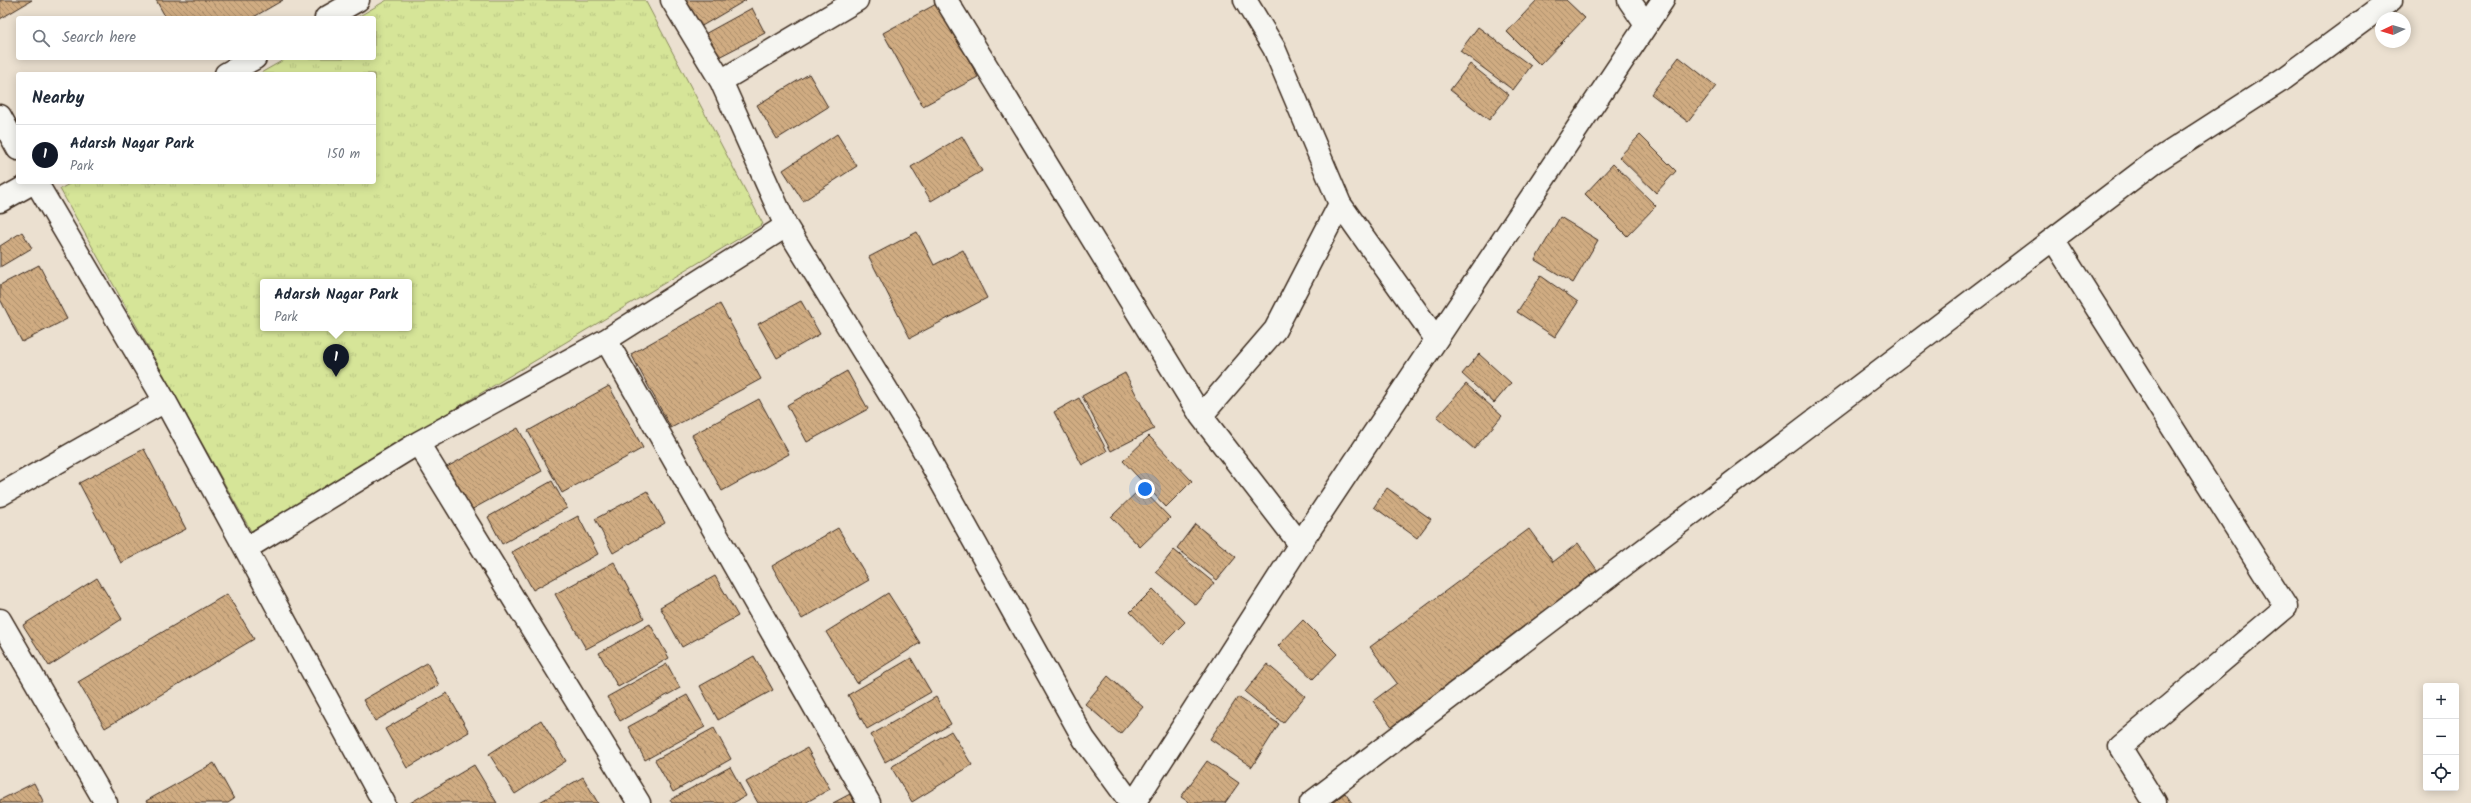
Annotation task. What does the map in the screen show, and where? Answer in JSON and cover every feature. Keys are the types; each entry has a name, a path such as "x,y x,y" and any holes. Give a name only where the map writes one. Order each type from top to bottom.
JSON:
{"street":[{"path":"330,16 358,0"},
{"path":"672,0 721,81 786,226 919,442 1084,739 1132,803 1300,544 1663,0"},
{"path":"721,81 857,0"},
{"path":"946,0 1201,416 1300,544"},
{"path":"1245,0 1274,48 1340,204 1436,339"},
{"path":"1629,0 1646,25"},
{"path":"1312,803 2153,164 2285,78 2391,0"},
{"path":"230,72 251,60"},
{"path":"0,116 16,145"},
{"path":"0,202 32,184"},
{"path":"36,184 165,401 248,548 384,803"},
{"path":"1201,416 1275,330 1340,204"},
{"path":"248,548 418,443 606,340 786,226"},
{"path":"2053,239 2286,607 2120,747 2155,803"},
{"path":"606,340 869,803"},
{"path":"0,495 165,401"},
{"path":"418,443 639,803"},
{"path":"0,620 106,803"}],"green space":[{"path":"387,0 645,0 763,224 251,531 60,189 69,184 376,184 376,72 262,72 284,60 376,60 376,16 359,16"}],"building":[{"path":"0,0 32,0 0,19"},
{"path":"156,0 283,0 255,16 165,16"},
{"path":"688,0 746,0 695,30 680,4"},
{"path":"1537,0 1566,0 1585,18 1540,65 1507,32"},
{"path":"938,3 978,77 923,106 883,33"},
{"path":"752,8 765,33 713,60 701,36"},
{"path":"1478,27 1531,66 1513,90 1460,51"},
{"path":"1679,57 1716,86 1688,122 1651,94"},
{"path":"1470,64 1509,95 1489,120 1450,90"},
{"path":"809,74 828,107 777,139 757,105"},
{"path":"837,134 857,166 803,201 783,170"},
{"path":"1640,135 1676,171 1656,193 1619,157"},
{"path":"962,136 982,171 931,201 911,167"},
{"path":"1613,164 1656,206 1627,236 1585,194"},
{"path":"1560,217 1598,240 1573,283 1535,260"},
{"path":"22,232 32,248 0,267 0,246"},
{"path":"917,232 934,265 963,250 987,298 910,338 869,257"},
{"path":"39,265 67,319 22,342 0,299 0,285"},
{"path":"1541,276 1578,302 1555,337 1517,312"},
{"path":"801,301 820,334 777,358 758,324"},
{"path":"720,304 761,379 671,428 631,354"},
{"path":"1479,354 1511,383 1494,403 1462,374"},
{"path":"847,371 868,409 807,442 787,405"},
{"path":"1125,373 1154,429 1111,451 1082,396"},
{"path":"1466,384 1502,416 1474,449 1437,417"},
{"path":"609,386 643,448 562,493 528,431"},
{"path":"1079,398 1107,451 1082,465 1054,412"},
{"path":"759,399 789,454 722,491 692,435"},
{"path":"518,428 542,471 469,511 445,468"},
{"path":"1149,436 1192,481 1166,507 1123,461"},
{"path":"144,449 186,529 121,563 79,483"},
{"path":"552,481 567,508 502,544 488,517"},
{"path":"1141,488 1170,518 1140,547 1111,517"},
{"path":"1387,488 1431,519 1417,538 1374,507"},
{"path":"647,491 665,523 613,553 595,519"},
{"path":"578,516 598,554 533,590 512,552"},
{"path":"1195,524 1236,557 1217,580 1177,548"},
{"path":"838,528 869,580 802,619 772,566"},
{"path":"1529,529 1553,562 1578,543 1600,574 1393,728 1373,701 1397,683 1370,647"},
{"path":"1174,550 1214,583 1196,605 1156,572"},
{"path":"614,562 644,618 586,649 555,594"},
{"path":"715,576 738,616 682,647 660,607"},
{"path":"97,578 122,619 49,666 23,625"},
{"path":"1153,589 1185,622 1162,645 1130,612"},
{"path":"888,593 920,643 857,683 826,632"},
{"path":"227,594 254,639 105,728 78,682"},
{"path":"1303,620 1337,654 1313,679 1278,646"},
{"path":"650,624 669,658 618,687 599,653"},
{"path":"754,656 773,690 718,720 700,686"},
{"path":"911,658 931,692 867,729 848,695"},
{"path":"427,663 439,685 375,721 363,700"},
{"path":"667,664 680,688 620,721 607,697"},
{"path":"1267,664 1305,696 1283,723 1245,692"},
{"path":"1108,676 1143,707 1120,734 1085,704"},
{"path":"447,693 469,732 407,768 385,729"},
{"path":"687,695 705,727 645,760 628,727"},
{"path":"936,697 951,724 885,762 871,735"},
{"path":"1238,697 1279,724 1252,767 1210,739"},
{"path":"541,720 566,761 515,794 489,754"},
{"path":"714,728 731,759 673,792 655,760"},
{"path":"951,731 972,765 912,802 891,767"},
{"path":"807,748 830,789 805,803 758,803 746,782"},
{"path":"1207,761 1239,783 1225,803 1190,803 1181,797"},
{"path":"214,763 234,799 228,803 147,803 146,801"},
{"path":"474,765 497,803 410,803"},
{"path":"730,767 746,796 733,803 672,803 670,800"},
{"path":"583,777 598,803 538,803"},
{"path":"34,783 44,803 0,803 0,800"},
{"path":"1345,793 1352,803 1332,803"},
{"path":"850,794 855,803 833,803"}],"place":[{"name":"Adarsh Nagar Park","path":"336,377"}]}
